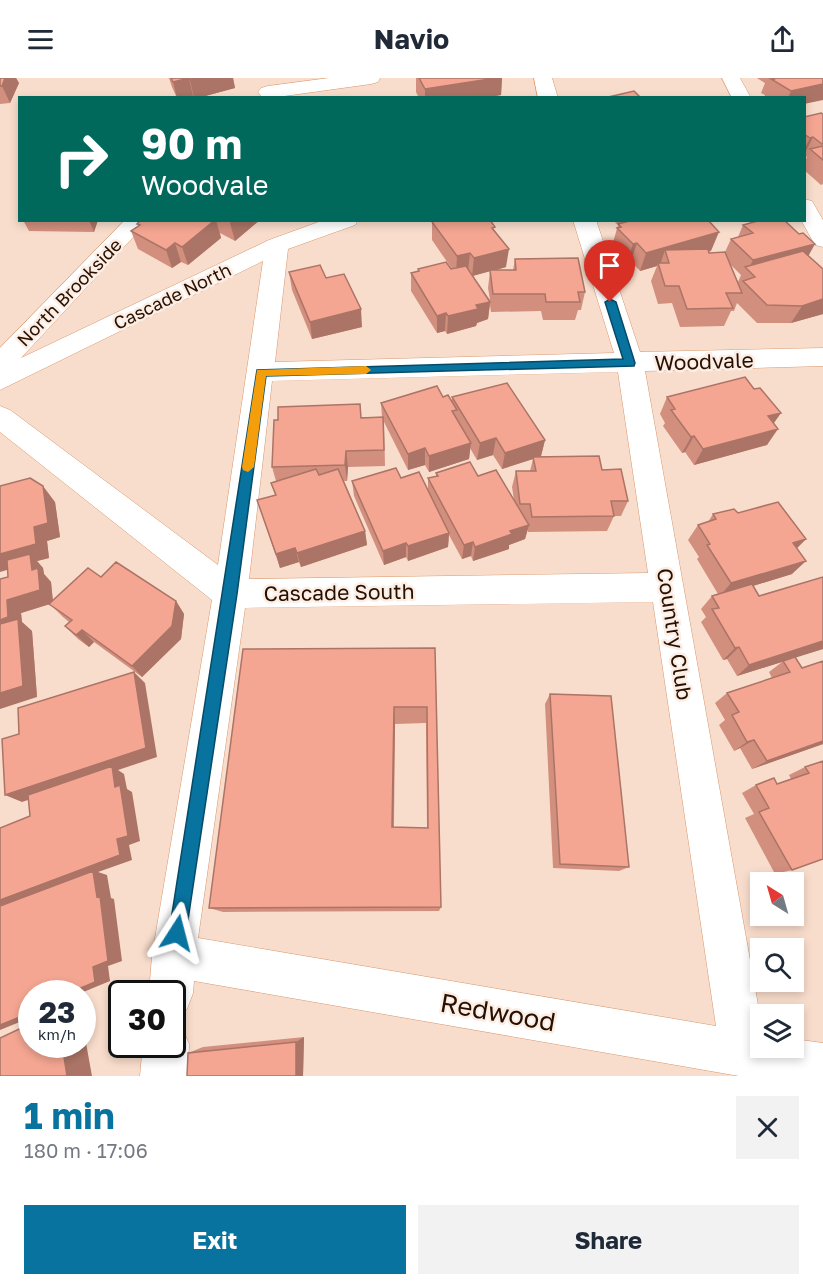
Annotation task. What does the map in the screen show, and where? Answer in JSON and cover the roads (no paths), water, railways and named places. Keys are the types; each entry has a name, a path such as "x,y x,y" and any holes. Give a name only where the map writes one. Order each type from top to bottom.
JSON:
{"street":[{"path":"267,89 369,78 366,96"},
{"path":"543,78 548,96"},
{"path":"731,78 741,96"},
{"path":"806,210 823,240"},
{"name":"North Brookside","path":"0,364 136,222"},
{"name":"Cascade North","path":"0,380 277,245 341,222"},
{"name":"Country Club","path":"585,222 630,363 744,1053"},
{"path":"172,975 230,594 277,245"},
{"name":"Woodvale","path":"261,372 823,357"},
{"path":"0,417 230,594"},
{"name":"Cascade South","path":"230,594 667,587"},
{"name":"Redwood","path":"172,975 744,1053 823,1067"},
{"path":"164,1076 165,1058"}]}
